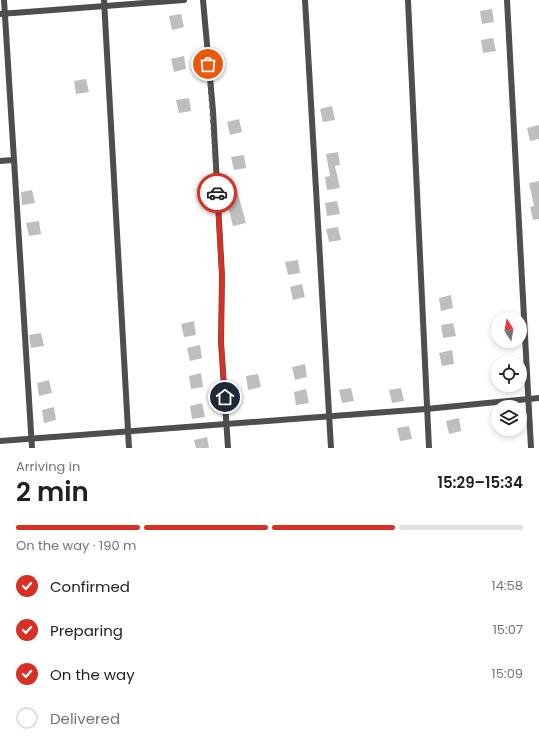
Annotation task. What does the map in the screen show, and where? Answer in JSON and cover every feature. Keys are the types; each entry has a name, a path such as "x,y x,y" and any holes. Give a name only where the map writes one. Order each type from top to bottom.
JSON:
{"street":[{"path":"4,0 2,14 32,448"},
{"path":"2,14 105,3 184,0"},
{"path":"202,0 213,112 222,276 221,342 228,448"},
{"path":"305,0 331,448"},
{"path":"408,0 429,448"},
{"path":"507,0 531,448"},
{"path":"105,3 129,448"},
{"path":"0,161 13,160"},
{"path":"0,441 128,430 426,409 539,398"}],"building":[{"path":"492,9 494,22 482,24 480,11"},
{"path":"181,14 184,27 172,30 169,16"},
{"path":"493,38 496,51 483,53 481,40"},
{"path":"184,56 186,69 174,72 171,59"},
{"path":"86,79 89,92 76,94 74,81"},
{"path":"189,98 191,111 179,113 176,100"},
{"path":"332,106 335,120 323,122 320,109"},
{"path":"239,119 242,132 230,135 227,122"},
{"path":"539,125 539,139 530,141 527,128"},
{"path":"338,152 340,165 335,166 340,188 327,190 325,177 330,176 326,154"},
{"path":"244,155 246,168 234,170 231,157"},
{"path":"539,181 539,219 533,220 530,207 534,206 529,183"},
{"path":"236,187 246,223 233,226 224,190"},
{"path":"32,190 35,203 22,205 21,192"},
{"path":"337,201 340,214 327,216 325,203"},
{"path":"39,221 41,234 29,236 26,223"},
{"path":"338,227 341,240 329,242 326,229"},
{"path":"298,260 300,273 288,275 285,262"},
{"path":"302,284 305,297 293,300 290,287"},
{"path":"451,295 453,308 441,311 439,298"},
{"path":"194,321 196,335 184,337 181,324"},
{"path":"453,323 456,336 443,338 441,325"},
{"path":"41,333 44,346 31,348 29,335"},
{"path":"200,345 202,358 190,361 187,348"},
{"path":"452,350 454,364 442,366 439,353"},
{"path":"305,364 307,377 295,380 292,367"},
{"path":"201,373 203,387 191,389 189,376"},
{"path":"258,374 261,387 248,390 246,376"},
{"path":"49,380 52,393 39,396 37,383"},
{"path":"351,388 354,401 342,403 339,390"},
{"path":"401,388 404,401 392,403 389,390"},
{"path":"306,389 309,403 296,405 294,392"},
{"path":"202,403 205,417 192,419 190,406"},
{"path":"54,407 56,420 44,423 42,410"},
{"path":"459,418 461,431 449,434 446,421"},
{"path":"409,426 412,439 400,441 397,428"},
{"path":"207,437 209,448 196,448 194,440"}],"way so far":[{"path":"208,64 213,112 217,193"}],"route":[{"path":"217,193 222,276 221,342 225,397"}]}
